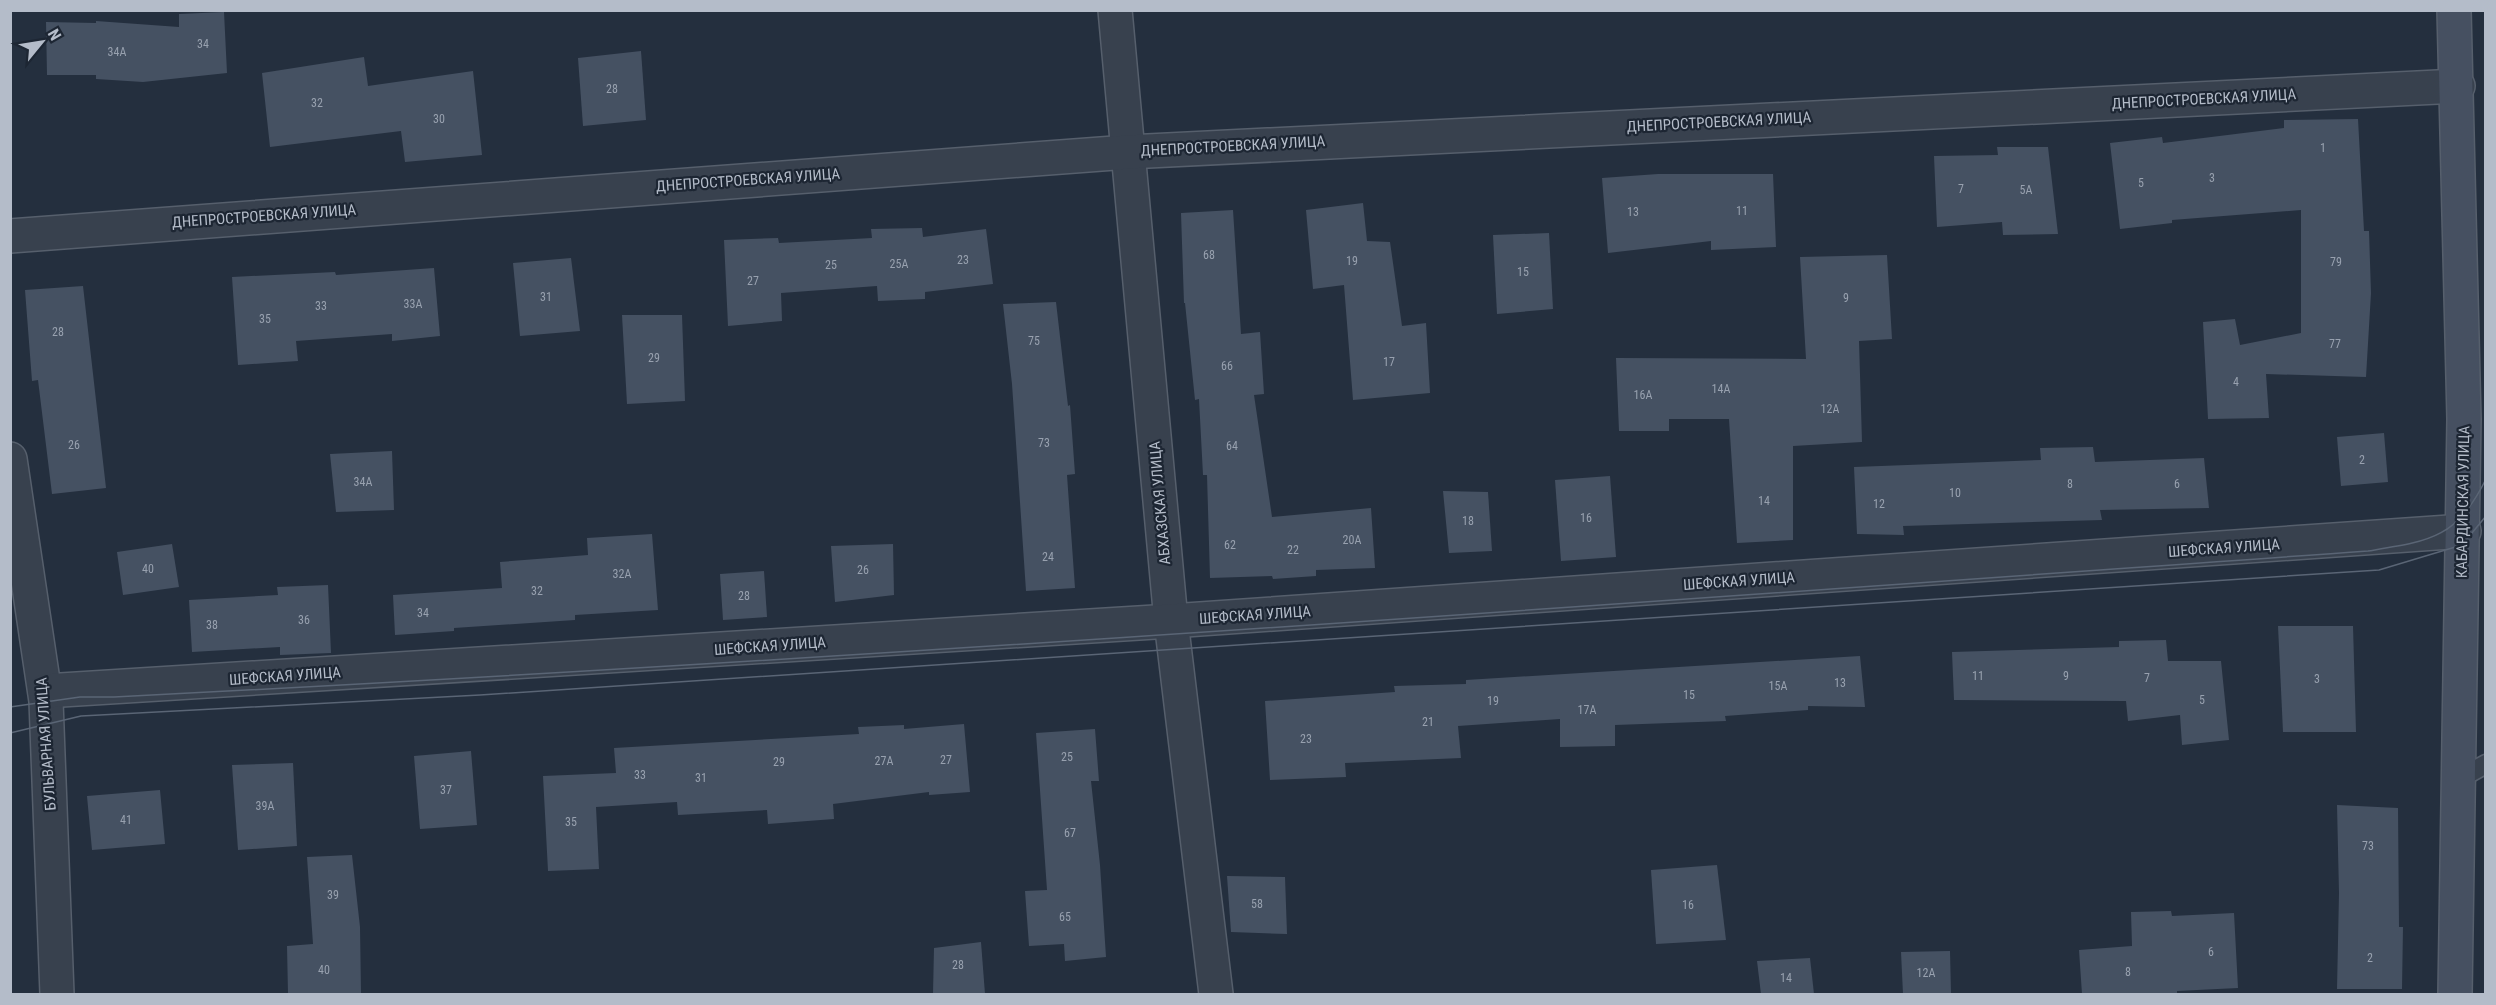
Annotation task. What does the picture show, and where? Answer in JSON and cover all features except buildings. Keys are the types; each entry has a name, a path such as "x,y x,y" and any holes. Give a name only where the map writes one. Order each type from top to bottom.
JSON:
{"street":[{"name":"АБХАЗСКАЯ УЛИЦА","path":"1115,10 1171,621 1216,994"},
{"name":"КАБАРДИНСКАЯ УЛИЦА","path":"2454,10 2458,86 2464,531 2472,771 2455,994"},
{"name":"ДНЕПРОСТРОЕВСКАЯ УЛИЦА","path":"10,236 1128,152 2458,86"},
{"name":"БУЛЬВАРНАЯ УЛИЦА","path":"10,459 45,692 57,994"},
{"name":"ШЕФСКАЯ УЛИЦА","path":"45,692 1171,621 2464,531"}],"tram line":[{"path":"10,707 80,697 678,666 2368,551 2425,540 2439,534 2452,526 2464,514 2486,479"},
{"path":"10,733 81,716 480,695 2379,570 2462,545 2486,516"}]}
